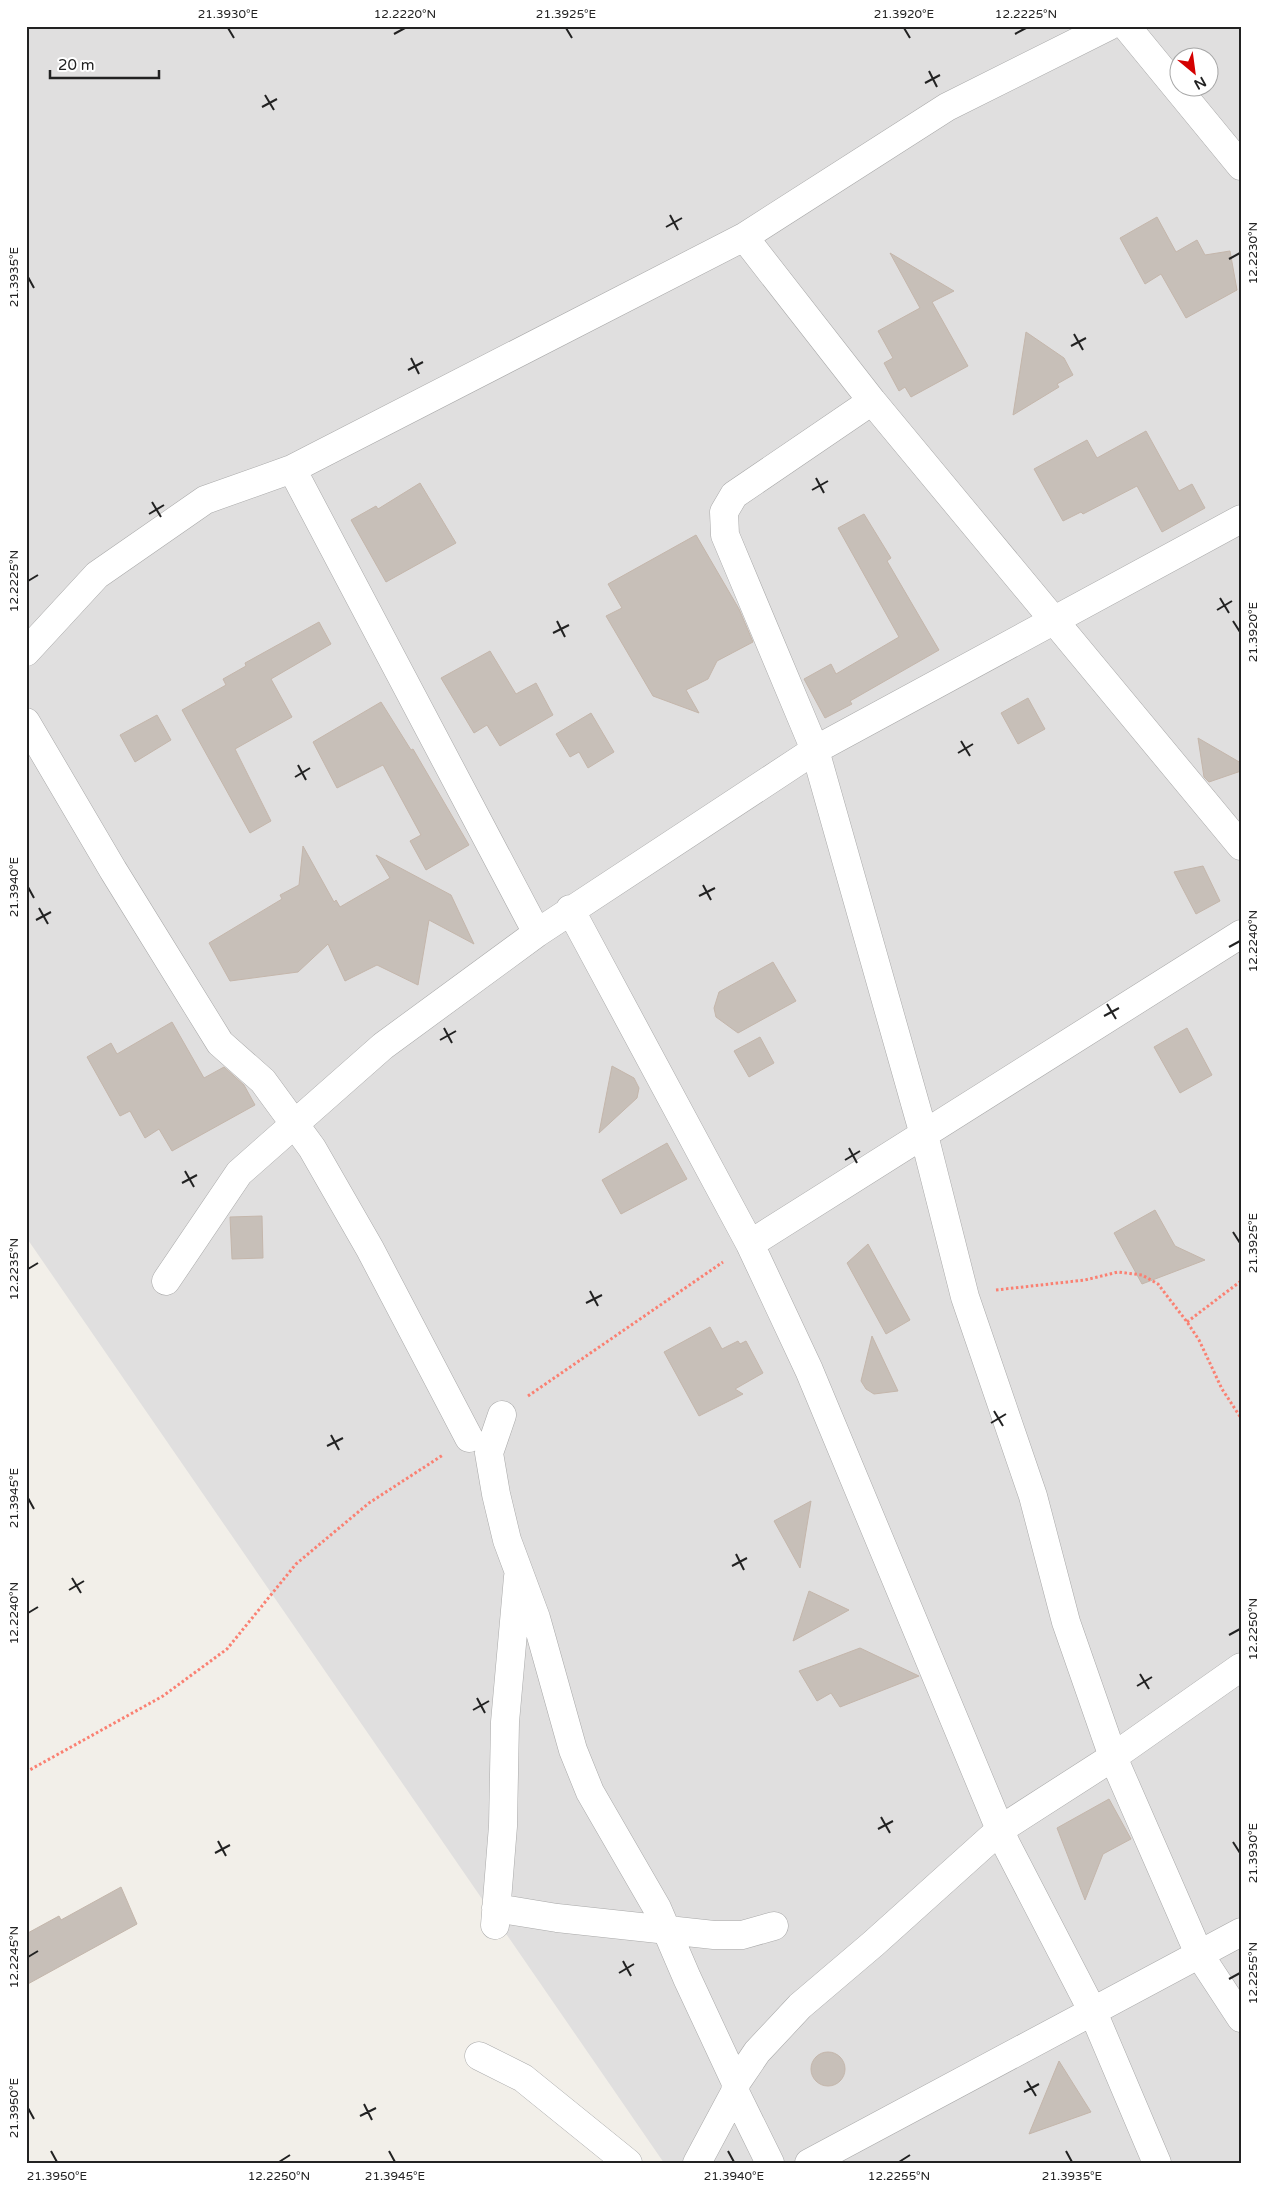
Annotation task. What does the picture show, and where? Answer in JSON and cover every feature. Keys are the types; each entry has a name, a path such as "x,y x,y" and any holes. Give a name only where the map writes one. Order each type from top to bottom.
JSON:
{"street":[{"path":"26,652 97,575 205,500 292,469 744,237 948,107 1109,26"},
{"path":"1126,26 1241,166"},
{"path":"744,237 872,401 1241,846"},
{"path":"872,401 734,495 724,512 725,535 815,750 924,1135 965,1297 1016,1442 1033,1496 1066,1622 1112,1757 1199,1954 1241,2018"},
{"path":"292,469 537,933"},
{"path":"166,1281 239,1173 383,1046 570,909 815,750 1241,519"},
{"path":"26,722 113,870 220,1042 263,1081 295,1123 370,1249 469,1438"},
{"path":"570,909 750,1244 808,1370 1006,1844 1093,2012 1157,2163"},
{"path":"750,1244 1241,934"},
{"path":"502,1414 489,1452 507,1540 536,1618 573,1750 586,1784 615,1838 657,1908 770,2163"},
{"path":"518,1572 505,1722 503,1826 495,1917 557,1918 714,1935 742,1935 774,1926"},
{"path":"697,2163 736,2087 758,2052 800,2006 873,1944 1001,1829 1112,1757 1241,1667"},
{"path":"809,2163 1241,1932"},
{"path":"479,2056 523,2078 628,2163"}],"path":[{"path":"502,1414 608,1339 750,1244"},
{"path":"965,1297 1010,1287 1057,1284 1118,1272 1142,1275 1158,1284 1187,1322 1199,1340 1222,1390 1241,1418"},
{"path":"1187,1322 1241,1281"},
{"path":"26,1772 163,1696 227,1649 296,1564 370,1503 469,1438"}],"shaded area":[{"path":"26,26 1241,26 1241,2163 664,2163 26,1237"}],"building":[{"path":"1157,217 1176,252 1197,240 1205,255 1230,251 1237,290 1186,318 1161,274 1145,284 1120,238"},
{"path":"890,253 954,291 932,302 968,366 911,397 905,387 899,391 884,363 893,358 878,331 920,308"},
{"path":"1026,332 1064,358 1073,375 1057,384 1059,387 1013,415"},
{"path":"1146,431 1179,491 1192,484 1205,508 1162,532 1137,486 1083,514 1081,512 1063,521 1034,469 1087,440 1097,458"},
{"path":"420,483 456,543 386,582 351,520 376,506 378,509"},
{"path":"864,514 891,558 887,561 939,650 850,701 852,704 825,718 804,679 831,664 836,674 899,637 838,528"},
{"path":"696,535 739,609 753,642 717,661 708,679 686,690 699,713 653,696 606,616 622,608 608,584"},
{"path":"319,622 331,644 271,679 292,717 235,749 271,821 250,833 182,710 226,685 223,679 246,666 245,663"},
{"path":"490,651 516,694 536,683 553,715 500,746 487,725 474,733 441,678"},
{"path":"1028,698 1045,729 1018,744 1001,713"},
{"path":"381,702 411,750 413,749 469,845 426,870 410,841 421,835 383,765 337,788 313,742"},
{"path":"591,713 614,752 588,768 579,752 570,757 556,734"},
{"path":"157,715 171,740 135,762 120,735"},
{"path":"1198,738 1241,763 1241,771 1209,782 1204,777"},
{"path":"303,846 334,902 336,900 340,907 390,878 376,855 451,895 474,944 429,920 418,985 377,965 345,981 328,944 298,972 230,981 209,943 282,899 280,895 299,885"},
{"path":"1203,866 1220,901 1196,914 1174,872"},
{"path":"773,962 796,1001 738,1033 716,1017 714,1008 719,992"},
{"path":"172,1022 204,1078 224,1067 244,1085 255,1105 172,1151 159,1129 145,1138 130,1111 120,1116 87,1057 111,1043 117,1054"},
{"path":"1187,1028 1212,1075 1180,1093 1154,1047"},
{"path":"760,1037 774,1063 749,1077 734,1051"},
{"path":"612,1066 634,1078 639,1088 637,1098 599,1133"},
{"path":"667,1143 687,1179 621,1214 602,1180"},
{"path":"1155,1210 1175,1246 1205,1260 1142,1284 1114,1233"},
{"path":"262,1216 263,1258 232,1259 230,1217"},
{"path":"868,1244 910,1320 886,1334 847,1263"},
{"path":"710,1327 722,1349 738,1341 740,1344 746,1341 763,1373 735,1389 743,1394 699,1416 664,1352"},
{"path":"872,1336 898,1391 874,1394 866,1389 861,1381"},
{"path":"811,1501 800,1568 774,1521"},
{"path":"809,1591 849,1610 793,1641"},
{"path":"860,1648 919,1676 840,1707 831,1693 817,1701 799,1671"},
{"path":"1109,1799 1131,1839 1103,1854 1085,1900 1057,1828"},
{"path":"121,1887 137,1924 26,1985 26,1934 59,1916 61,1920"},
{"path":"828,2052 840,2057 845,2069 840,2081 828,2086 816,2081 811,2069 816,2057"},
{"path":"1059,2061 1091,2112 1029,2134"}]}
